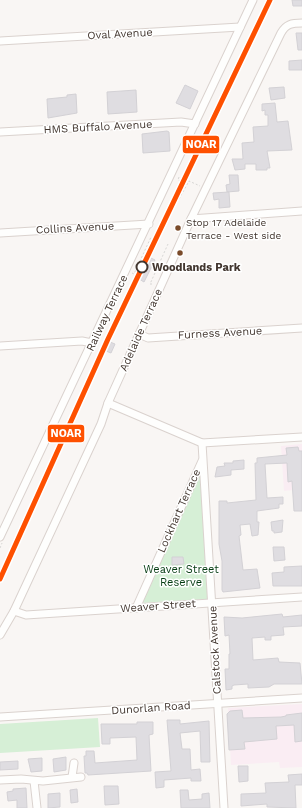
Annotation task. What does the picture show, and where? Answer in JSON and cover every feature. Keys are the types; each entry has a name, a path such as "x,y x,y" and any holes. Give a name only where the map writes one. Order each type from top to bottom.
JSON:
{"street":[{"name":"Railway Terrace","path":"0,538 149,224 253,0"},
{"name":"Adelaide Terrace","path":"0,635 14,611 101,424 108,403 191,219 285,27 289,24 302,23"},
{"name":"Oval Avenue","path":"0,41 240,27"},
{"name":"HMS Buffalo Avenue","path":"0,132 182,122 195,124"},
{"path":"191,219 302,211"},
{"name":"Collins Avenue","path":"0,233 149,224"},
{"name":"Furness Avenue","path":"139,334 148,338 302,328"},
{"path":"0,346 82,341 92,343"},
{"path":"108,403 202,443 302,437"},
{"name":"Calstock Avenue","path":"202,443 224,808"},
{"name":"Lockhart Terrace","path":"136,608 203,459"},
{"name":"Weaver Street","path":"14,611 26,615 302,597"},
{"name":"Dunorlan Road","path":"0,717 302,698"},
{"path":"72,777 74,763"},
{"path":"0,780 58,780 81,776"},
{"path":"34,780 37,808"}],"path":[{"path":"172,174 179,177 178,180 184,183 186,179 206,188"},
{"path":"179,200 189,181"},
{"path":"132,273 134,274 151,237"},
{"path":"153,252 159,240"},
{"path":"152,284 150,284 168,244"}],"shaded area":[{"path":"302,444 302,489 284,491 281,446"},
{"path":"302,704 302,767 280,768 279,762 231,765 228,708"}],"green space":[{"name":"Weaver Street Reserve","path":"200,474 208,599 140,603"},
{"path":"98,718 100,747 0,753 0,724"}],"building":[{"path":"292,0 302,0 302,6 293,6"},
{"path":"296,33 302,33 302,50 298,50"},
{"path":"302,60 302,70 289,70 289,61"},
{"path":"185,85 198,91 190,109 176,103"},
{"path":"284,87 285,98 271,100 269,88"},
{"path":"136,90 137,112 108,114 107,92"},
{"path":"76,94 77,113 48,118 47,99 67,97 67,95"},
{"path":"275,103 277,122 288,121 292,150 267,151 270,168 267,168 267,170 256,170 256,164 245,164 245,169 235,170 232,159 243,159 242,143 254,142 253,127 268,126 268,115 265,115 265,110 262,111 262,104"},
{"path":"169,132 170,151 143,153 142,134"},
{"path":"229,175 238,175 239,191 227,192 226,185 230,184"},
{"path":"229,192 230,207 219,208 219,199 214,200 213,193"},
{"path":"149,257 155,260 144,282 139,279"},
{"path":"110,342 115,344 111,353 106,351"},
{"path":"298,447 299,451 302,451 302,511 294,511 292,481 288,482 287,463 265,464 267,498 283,497 283,504 279,504 279,508 257,511 257,522 259,522 258,535 252,536 250,524 240,525 241,535 239,536 243,570 257,569 260,588 223,592 222,561 219,544 219,501 227,501 227,503 256,500 255,463 257,463 257,458 287,455 286,448"},
{"path":"244,460 244,469 231,470 231,475 215,477 217,467 225,466 224,463 233,463 233,461"},
{"path":"283,520 282,532 274,533 274,531 272,531 271,522"},
{"path":"273,547 284,547 285,560 274,561"},
{"path":"172,557 183,557 184,564 172,565"},
{"path":"302,566 302,586 273,586 272,573 284,572 284,567"},
{"path":"282,614 283,617 302,615 302,626 283,627 284,635 271,636 271,640 265,640 265,637 252,638 253,660 278,658 279,662 300,663 302,684 274,684 269,687 248,688 248,684 234,685 232,686 232,689 226,690 225,669 229,669 230,654 229,635 225,636 224,617 242,618"},
{"path":"242,710 243,718 281,717 302,713 302,741 295,742 294,725 276,726 277,739 244,742 245,749 229,750 227,714 230,711"},
{"path":"167,720 180,720 180,724 209,721 210,762 201,762 200,731 180,733 182,749 190,749 191,770 200,769 201,781 191,781 191,778 164,780 164,787 156,788 155,772 171,771"},
{"path":"137,722 153,722 153,734 149,735 151,771 88,775 85,773 84,756 86,756 86,751 94,751 95,763 137,760 136,737 110,738 110,744 102,744 101,724 137,724"},
{"path":"66,757 66,770 54,772 53,759"},
{"path":"42,758 42,771 31,772 28,759"},
{"path":"18,761 18,769 0,770 0,762"},
{"path":"238,766 248,766 248,781 239,782"},
{"path":"302,774 302,785 295,785 296,808 267,807 267,804 241,806 241,794 266,793 265,783 289,782 288,775"},
{"path":"104,786 118,786 119,804 105,805"},
{"path":"26,788 27,808 17,808 17,800 8,801 7,792 13,791 13,789"},
{"path":"77,789 78,802 71,803 70,790"},
{"path":"180,790 188,790 189,800 202,799 202,794 209,793 210,808 181,808"},
{"path":"60,793 60,807 48,808 48,794"}],"transit line":[{"name":"NOAR","path":"0,579 108,339 270,0"}],"place":[{"name":"Stop 17 Adelaide Terrace - West side","path":"178,228"},
{"name":"Woodlands Park","path":"142,267"}]}
